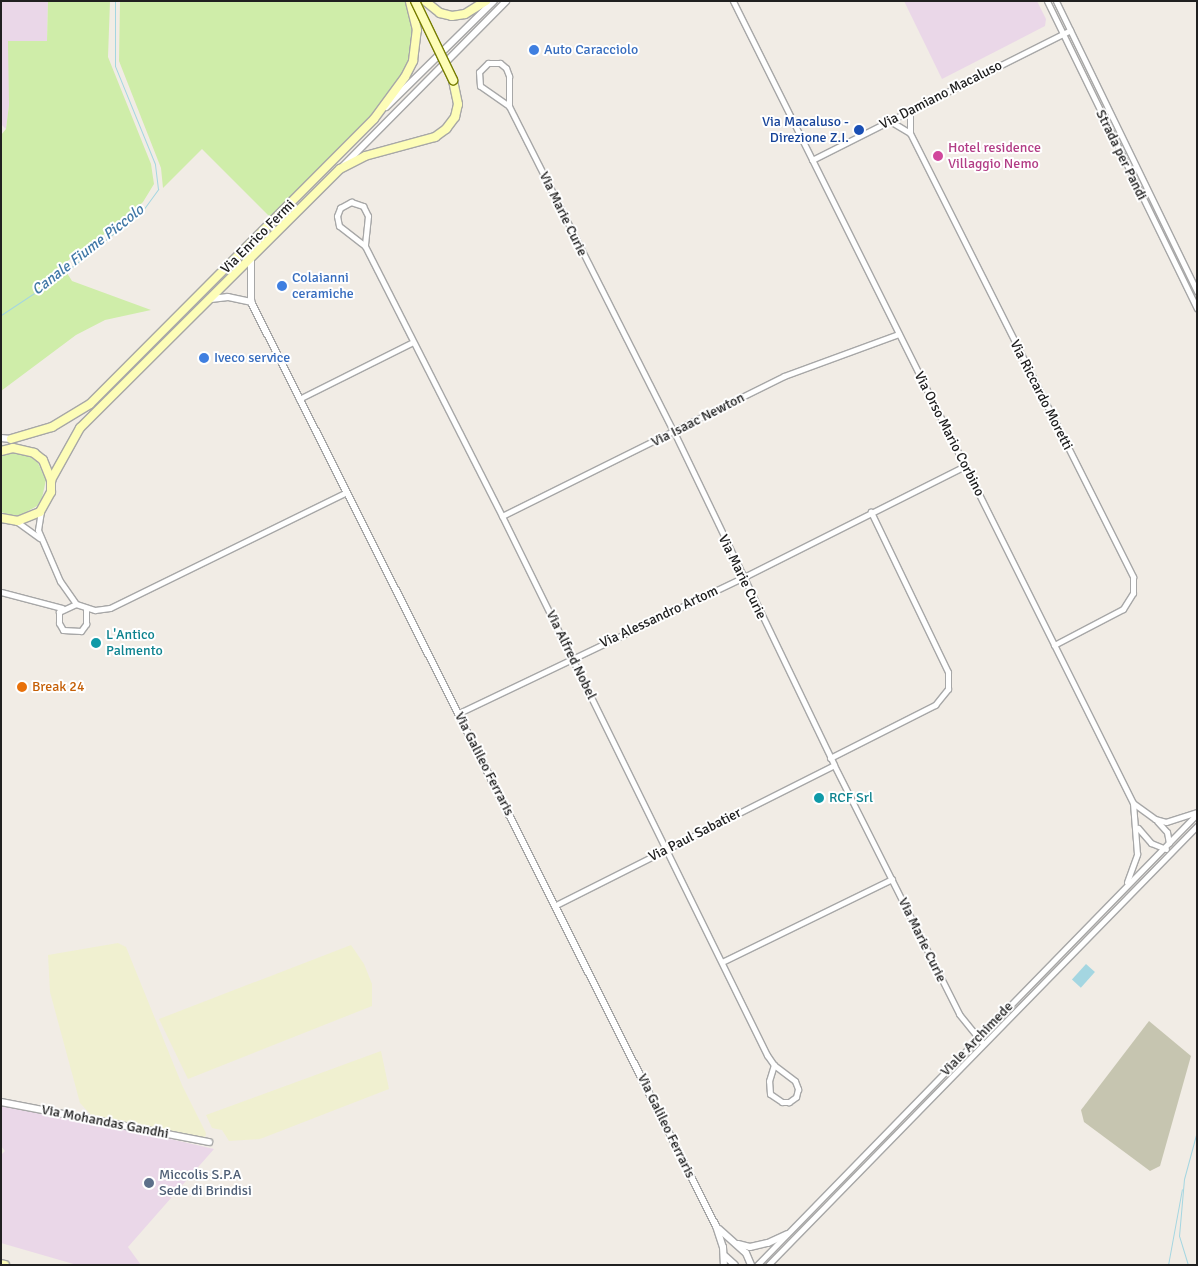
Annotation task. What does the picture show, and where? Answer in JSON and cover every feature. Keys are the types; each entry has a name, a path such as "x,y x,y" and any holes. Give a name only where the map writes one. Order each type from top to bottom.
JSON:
{"main road":[{"path":"374,119 405,78 413,61 417,30 410,1"},
{"path":"340,169 365,156 435,137 446,129 455,117 458,104 452,80 415,1"},
{"path":"425,1 440,13 452,16 466,14 486,1"},
{"name":"Via Enrico Fermi","path":"11,439 52,427 90,404 374,119"},
{"name":"Via Enrico Fermi","path":"42,509 51,492 52,480 80,428 340,169"},
{"path":"2,451 11,439 42,460 52,480"},
{"path":"2,451 24,449"},
{"path":"3,519 16,521 30,518 42,509"}],"street":[{"name":"Via Enrico Fermi","path":"374,119 494,1"},
{"name":"Via Enrico Fermi","path":"340,169 506,1"},
{"name":"Via Orso Mario Corbino","path":"733,1 1133,803 1167,832 1172,851"},
{"name":"Strada per Pandi","path":"1047,1 1197,308"},
{"name":"Strada per Pandi","path":"1056,1 1197,292"},
{"name":"Via Damiano Macaluso","path":"812,160 1070,30"},
{"name":"Via Marie Curie","path":"509,106 480,86 479,72 488,63 500,63 506,68 509,76 509,106 674,432 742,578 830,758 959,1014 983,1044"},
{"name":"Via Riccardo Moretti","path":"910,111 910,133 1133,577 1133,594 1123,609 1054,644"},
{"path":"890,121 910,133"},
{"name":"Via Alfred Nobel","path":"364,246 368,216 362,206 351,202 340,208 337,216 339,226 364,246 411,343 502,516 665,850 724,962 774,1066 789,1074 798,1089 796,1097 789,1102 782,1102 770,1094 769,1081 774,1066"},
{"path":"212,298 228,297 251,302 251,259"},
{"name":"Via Galileo Ferraris","path":"251,302 345,493 459,713 716,1226 725,1256 724,1265"},
{"name":"Via Isaac Newton","path":"502,516 784,376 899,334"},
{"path":"299,399 411,343"},
{"name":"Via Enrico Fermi","path":"1,438 11,439"},
{"name":"Via Alessandro Artom","path":"459,713 742,578 965,466"},
{"path":"42,509 38,530 60,581 76,604 86,609 110,608 345,493"},
{"path":"830,758 935,705 948,689 948,672 871,512"},
{"path":"16,521 41,540"},
{"path":"1,592 62,608 76,604"},
{"path":"62,608 59,623 63,630 75,633 86,624 86,609"},
{"name":"Via Paul Sabatier","path":"556,905 834,764"},
{"path":"1120,893 1134,867 1137,827 1133,803"},
{"path":"1155,820 1176,820 1197,813"},
{"name":"Viale Archimede","path":"757,1265 1197,813"},
{"name":"Viale Archimede","path":"768,1265 1197,826"},
{"path":"1137,827 1151,843 1172,851"},
{"path":"724,962 892,879"},
{"name":"Via Mohandas Gandhi","path":"1,1102 209,1142"},
{"name":"Via Galileo Ferraris","path":"716,1226 746,1252 751,1265"},
{"path":"737,1244 750,1246 768,1243 787,1234"},
{"path":"725,1256 735,1265"}],"shaded area":[{"path":"1,1 48,1 47,41 9,105 6,129 1,124"},
{"path":"904,1 1037,1 1046,19 1045,26 942,79"},
{"path":"118,943 126,947 182,1085 206,1133 205,1138 93,1117 80,1103 50,992 48,955"},
{"path":"351,945 364,964 372,984 372,1006 188,1079 159,1019"},
{"path":"1149,1021 1191,1056 1160,1166 1150,1171 1084,1122 1081,1110"},
{"path":"381,1051 389,1089 260,1139 229,1141 222,1130 212,1128 206,1115"},
{"path":"7,1105 214,1149 128,1247 141,1265 77,1265 1,1243 1,1155 5,1151 1,1146 1,1106"}],"green space":[{"path":"48,1 110,1 108,57 151,164 154,184 143,202 125,219 62,265 72,281 151,310 105,320 76,335 1,391 1,135 6,129 9,105 8,41 47,41"},
{"path":"120,1 408,1 416,30 410,62 395,87 363,124 270,217 202,149 163,188 161,168 119,61"},
{"path":"12,452 31,457 38,463 46,480 42,498 37,506 21,515 1,512 1,455"}],"water":[{"path":"1086,964 1095,972 1081,988 1072,980"}],"waterway":[{"name":"Canale Fiume Piccolo","path":"1,315 63,274 143,210 158,189 155,164 115,66 115,1"},
{"path":"1188,1265 1179,1236 1184,1179 1197,1131"},
{"path":"1168,1265 1182,1189"}],"place":[{"name":"Auto Caracciolo","path":"534,50"},
{"name":"Via Macaluso - Direzione Z.I.","path":"859,130"},
{"name":"Hotel residence Villaggio Nemo","path":"938,156"},
{"name":"Colaianni ceramiche","path":"282,286"},
{"name":"Iveco service","path":"204,358"},
{"name":"L'Antico Palmento","path":"96,643"},
{"name":"Break 24","path":"22,687"},
{"name":"RCF Srl","path":"819,798"},
{"name":"Miccolis S.P.A Sede di Brindisi","path":"149,1183"}]}
